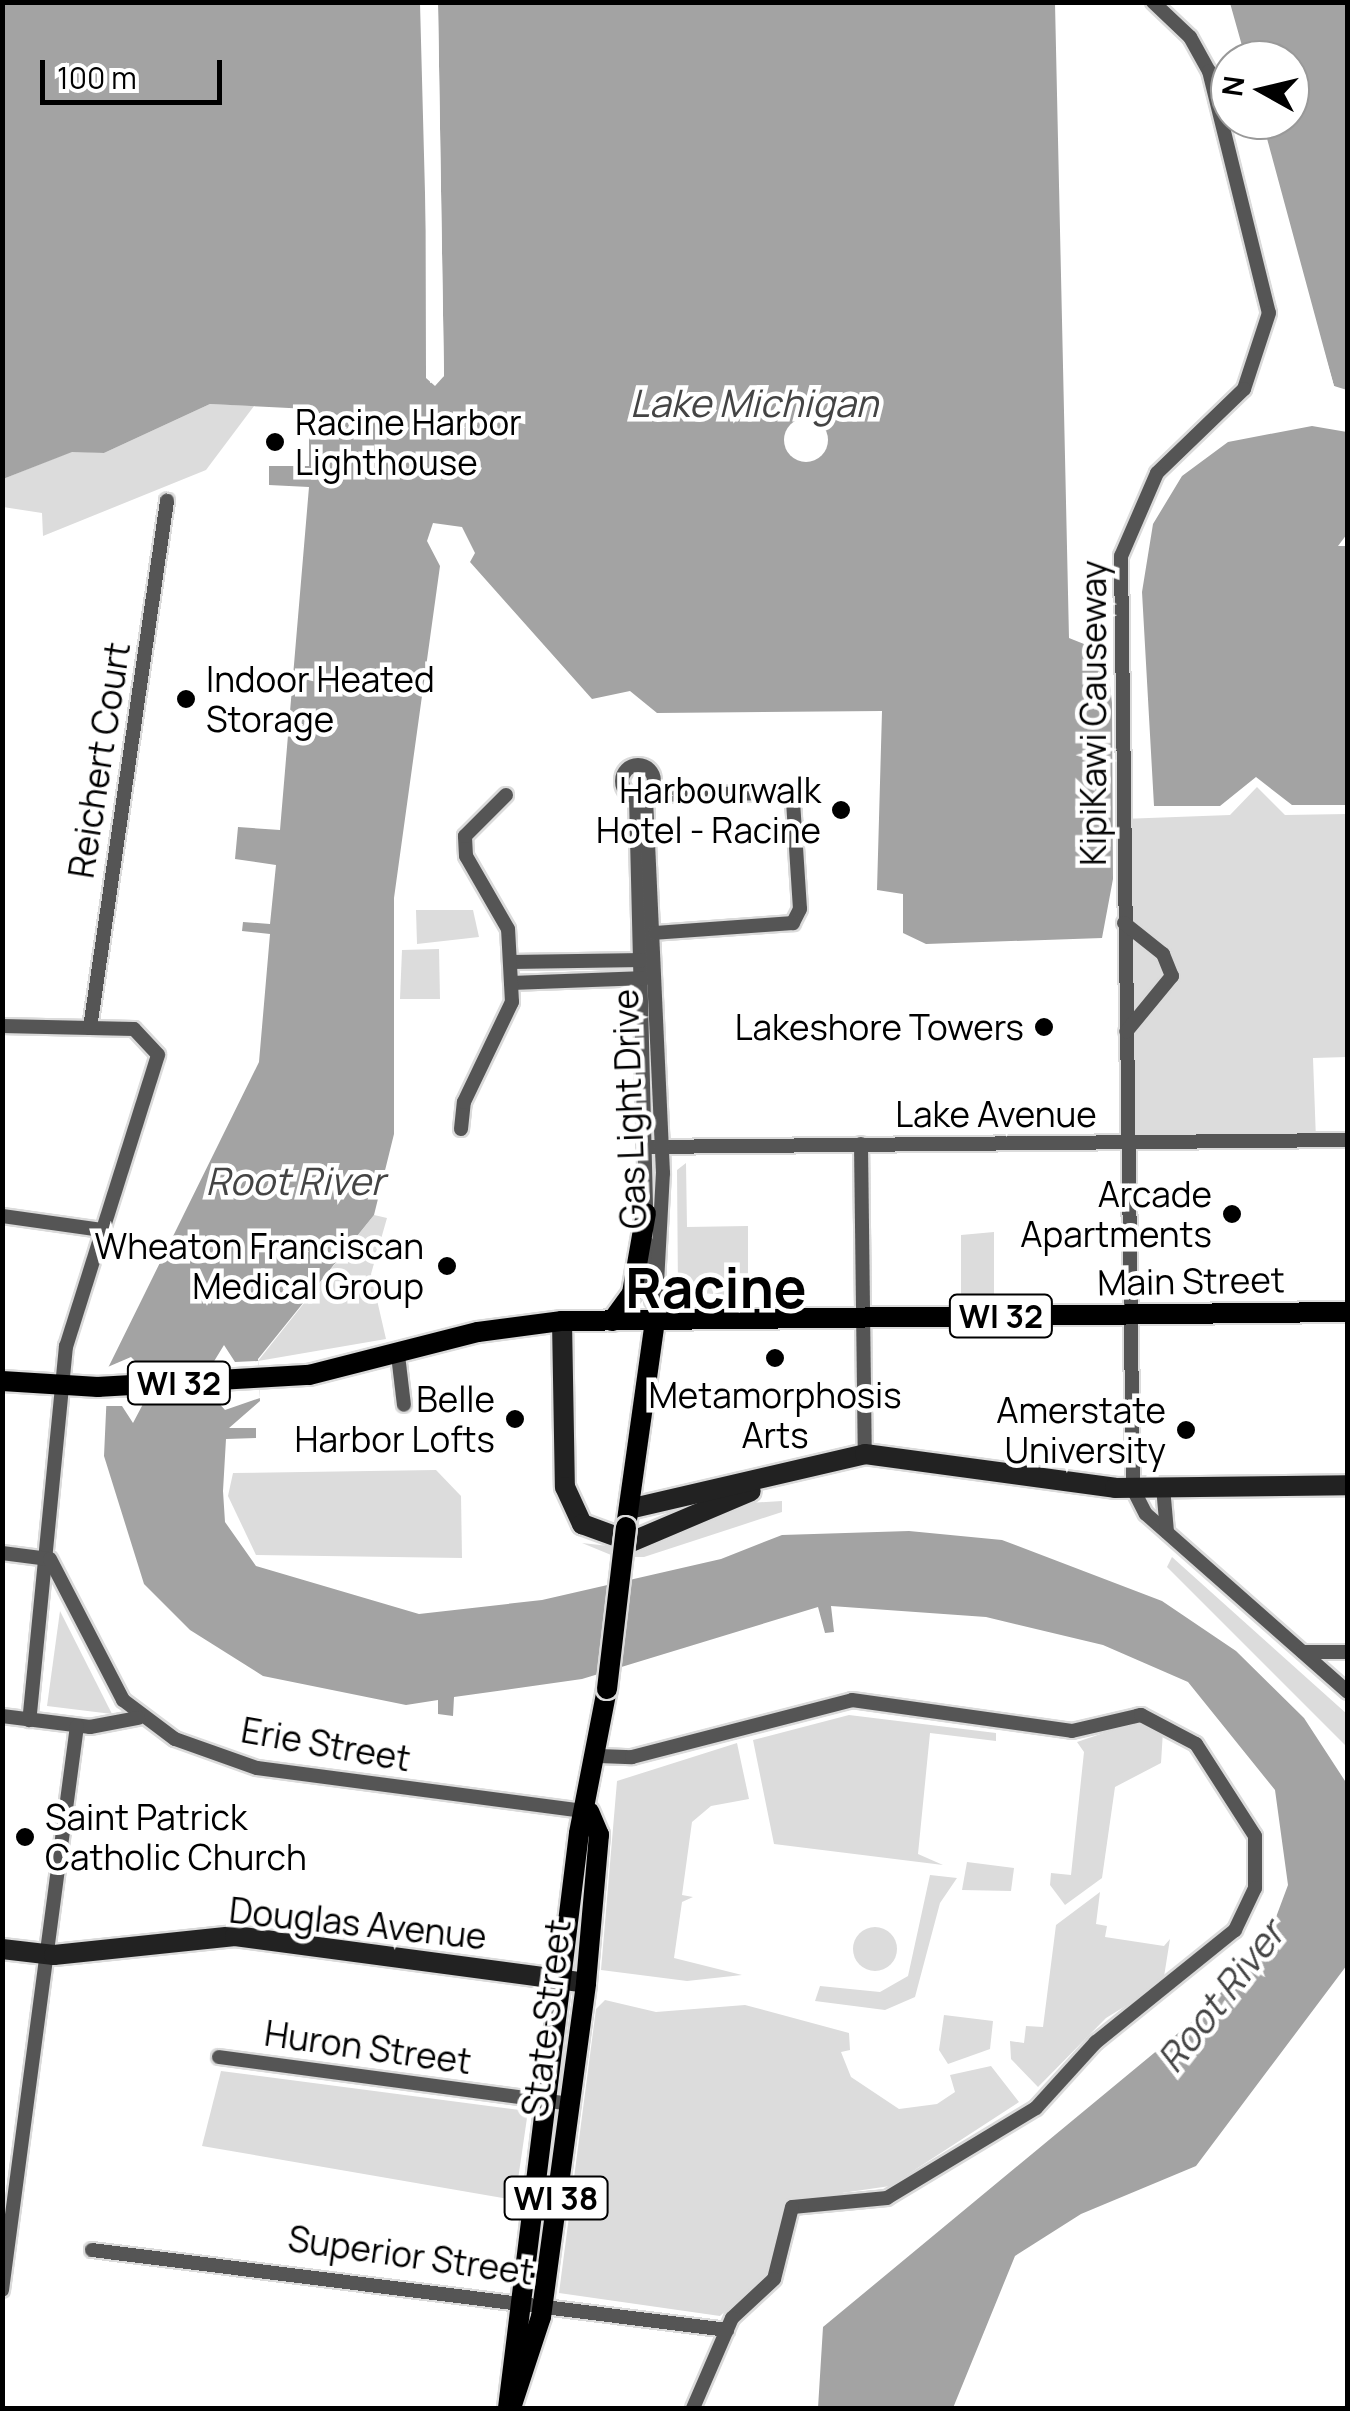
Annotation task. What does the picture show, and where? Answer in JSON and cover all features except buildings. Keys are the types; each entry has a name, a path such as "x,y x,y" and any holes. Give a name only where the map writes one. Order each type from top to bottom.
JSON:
{"main road":[{"path":"612,1320 632,1293 646,1214"},
{"name":"Main Street","path":"59,1387 261,1378 562,1322 1348,1312"},
{"name":"State Street","path":"509,2408 516,2300 561,1980 598,1756 654,1320"},
{"name":"WI 32","path":"2,1381 59,1387"},
{"name":"State Street","path":"509,2408 542,2303 586,1983 599,1835 589,1812"}],"street":[{"name":"KipiKawi Causeway","path":"1133,1489 1134,1315 1124,924 1122,543 1157,473 1244,389 1269,313 1209,71 1190,37 1153,2"},
{"name":"Reichert Court","path":"90,1028 167,502"},
{"path":"641,796 777,793 799,818 793,923 655,934"},
{"path":"461,1129 464,1102 510,1015 512,983 508,929 464,848 470,826 506,795"},
{"name":"Gas Light Drive","path":"641,796 655,934 662,1146 654,1320"},
{"name":"Gas Light Drive","path":"641,796 637,978 654,1320"},
{"path":"1124,924 1163,954 1172,976 1126,1032"},
{"path":"511,962 655,960"},
{"path":"512,983 656,978"},
{"path":"2,1026 134,1029 155,1047 157,1067 102,1230 59,1387 50,1559 29,1720"},
{"name":"Lake Avenue","path":"644,1147 1348,1140"},
{"path":"861,1144 865,1454"},
{"path":"2,1216 102,1230"},
{"path":"562,1322 565,1487 576,1516 600,1536 654,1535 817,1464"},
{"path":"398,1355 404,1405"},
{"path":"627,1518 865,1454 1133,1489 1348,1485"},
{"path":"1163,1487 1167,1533"},
{"path":"1133,1489 1167,1533 1348,1692"},
{"path":"2,1553 50,1559"},
{"path":"2,1716 77,1726 138,1718 50,1559"},
{"path":"1302,1652 1348,1652"},
{"path":"598,1756 632,1757 852,1700 1072,1731 1128,1714 1184,1733 1251,1823 1250,1904 1226,1940 1106,2033 1018,2121 887,2198 792,2207 774,2278 728,2330 694,2408"},
{"name":"Erie Street","path":"138,1718 257,1768 589,1812"},
{"path":"2,2290 77,1726"},
{"name":"Douglas Avenue","path":"2,1949 47,1955 235,1936 586,1983"},
{"name":"Huron Street","path":"219,2058 569,2104"},
{"name":"Superior Street","path":"92,2250 542,2303 728,2330"}],"shaded area":[{"path":"210,404 254,406 206,470 43,536 42,513 3,507 3,479 73,451 104,453"},
{"path":"1257,787 1285,815 1347,814 1347,1057 1313,1058 1316,1140 1129,1143 1122,819 1230,815"},
{"path":"416,910 473,910 479,937 417,944"},
{"path":"439,949 440,999 400,999 402,950"},
{"path":"686,1163 687,1227 748,1226 748,1297 678,1291 677,1170"},
{"path":"374,1215 387,1218 371,1274 386,1339 258,1361"},
{"path":"994,1232 994,1294 961,1295 961,1235"},
{"path":"436,1470 461,1496 462,1558 256,1555 228,1496 233,1473"},
{"path":"782,1501 782,1512 644,1557 616,1557 582,1543 644,1550 749,1503"},
{"path":"1172,1557 1347,1714 1347,1747 1167,1567"},
{"path":"60,1611 112,1714 47,1706"},
{"path":"849,1715 996,1733 996,1741 930,1733 918,1854 943,1865 774,1844 753,1740"},
{"path":"1139,1721 1163,1731 1161,1763 1115,1787 1102,1878 1065,1905 1050,1885 1051,1873 1071,1875 1084,1752 1077,1742"},
{"path":"737,1743 749,1799 711,1806 692,1822 682,1895 693,1897 682,1902 674,1958 742,1975 687,1981 601,1970 617,1781"},
{"path":"967,1862 1014,1868 1011,1891 962,1890"},
{"path":"930,1875 957,1878 940,1903 915,1997 885,2010 815,2001 820,1986 880,1992 908,1976"},
{"path":"1100,1892 1096,1924 1107,1926 1105,1937 1164,1946 1170,1939 1163,1983 1106,2018 1038,2087 1011,2059 1010,2041 1024,2043 1026,2026 1043,2027 1056,1925"},
{"path":"875,1927 891,1933 897,1949 891,1965 875,1971 859,1965 853,1949 859,1933"},
{"path":"605,2000 656,2012 745,2005 849,2033 850,2050 841,2052 851,2077 899,2109 937,2104 955,2092 950,2075 991,2066 1019,2102 890,2186 787,2201 770,2271 720,2316 559,2293 596,2009"},
{"path":"944,2015 993,2021 990,2049 948,2064 939,2050"},
{"path":"221,2071 528,2111 515,2200 202,2146"}],"water":[{"name":"Lake Michigan","path":"3,3 420,3 430,383 444,376 438,3 1055,3 1069,638 1094,648 1108,668 1112,703 1113,879 1102,938 926,944 903,933 903,894 877,890 882,711 657,713 630,691 592,699 470,562 475,553 462,527 433,523 427,541 440,566 394,898 394,1134 374,1215 258,1359 260,1401 229,1428 256,1428 256,1438 226,1439 223,1491 225,1522 256,1566 419,1614 542,1600 721,1559 782,1535 909,1531 1002,1540 1162,1601 1236,1651 1304,1718 1347,1784 1347,1965 1196,2166 1081,2214 1015,2256 953,2408 818,2408 823,2327 1200,2015 1266,1944 1288,1885 1275,1790 1188,1682 1103,1645 986,1617 831,1606 834,1632 825,1633 818,1607 582,1679 454,1697 453,1716 438,1714 438,1700 406,1705 263,1676 190,1630 144,1584 104,1456 108,1368 259,1062 270,934 242,931 243,922 270,924 276,865 235,859 238,827 280,830 309,487 269,485 269,466 309,466 309,409 210,404 104,453 72,452 3,479"},
{"path":"1230,3 1347,3 1347,390 1334,386 1267,140 1310,140 1310,40 1240,40"},
{"path":"1312,426 1347,432 1347,534 1338,546 1347,546 1347,805 1292,805 1256,777 1220,806 1154,806 1142,592 1153,524 1182,476 1228,442"}],"pier":[{"path":"425,2 435,380 438,3 444,376 435,386 426,378"},
{"path":"1262,140 1334,386 1348,395 1329,388"},
{"path":"806,418 821,425 828,440 821,455 806,462 791,455 784,440 791,425"},
{"path":"224,1345 235,1362 258,1361 260,1398 225,1410 216,1400 143,1404 133,1423 122,1406 102,1406 103,1369 131,1357 141,1367 213,1363"}],"place":[{"name":"Racine Harbor Lighthouse","path":"275,442"},
{"name":"Indoor Heated Storage","path":"186,699"},
{"name":"Harbourwalk Hotel - Racine","path":"841,810"},
{"name":"Lakeshore Towers","path":"1044,1027"},
{"name":"Arcade Apartments","path":"1232,1214"},
{"name":"Wheaton Franciscan Medical Group","path":"447,1266"},
{"name":"Metamorphosis Arts","path":"775,1358"},
{"name":"Belle Harbor Lofts","path":"515,1419"},
{"name":"Amerstate University","path":"1186,1430"},
{"name":"Saint Patrick Catholic Church","path":"25,1837"}],"district":[{"name":"Racine","path":"716,1288"}],"water label":[{"name":"Root River","path":"295,1181"},
{"name":"Root River","path":"1220,1996"}]}
